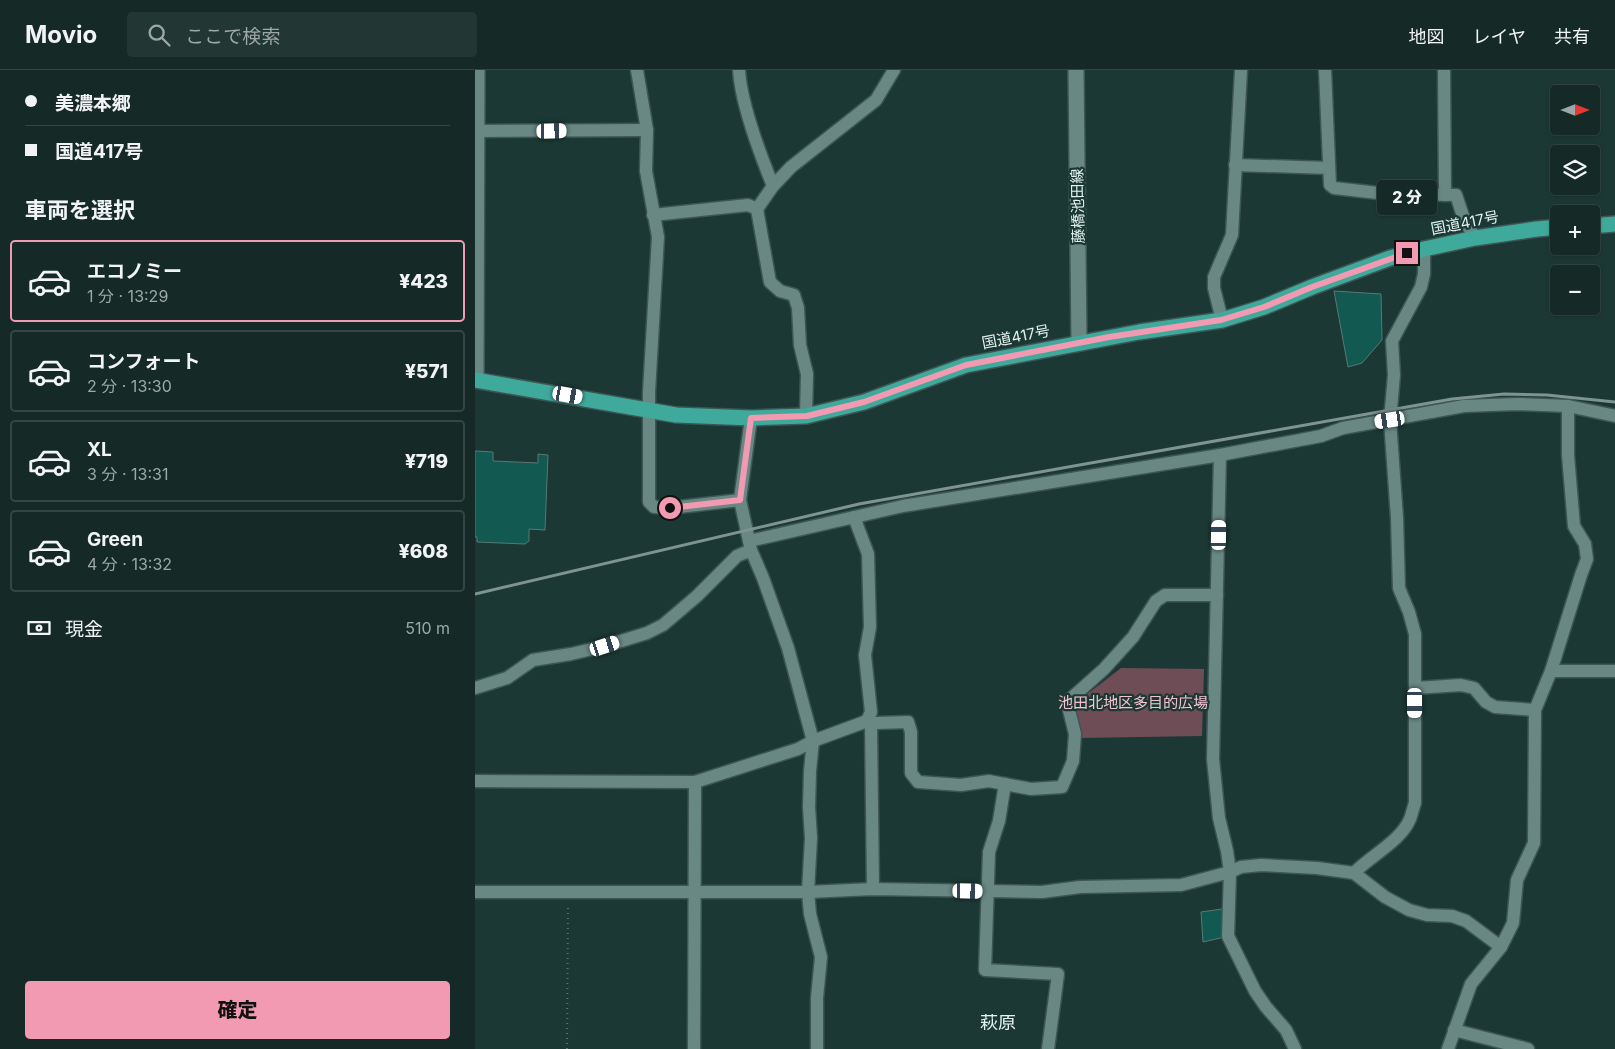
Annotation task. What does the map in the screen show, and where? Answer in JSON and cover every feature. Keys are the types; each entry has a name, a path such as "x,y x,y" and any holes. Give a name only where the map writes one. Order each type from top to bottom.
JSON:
{"highway":[{"path":"1600,225 1615,224"},
{"name":"国道417号","path":"476,380 676,415 751,418 807,416 864,402 966,365 1079,342 1221,320 1264,307 1390,258 1424,249 1475,238 1550,228"}],"street":[{"path":"476,380 477,70"},
{"path":"637,70 647,130 646,171 658,238 648,410 649,502 654,507 670,508 740,500"},
{"path":"739,70 754,134 773,186"},
{"path":"807,416 807,374 800,345 798,308 794,296 780,291 770,282 757,209 773,186 791,167 876,100 894,70"},
{"name":"藤橋池田線","path":"1076,70 1079,342"},
{"path":"1221,320 1214,288 1214,277 1233,235 1241,70"},
{"path":"1325,70 1330,185 1334,188 1387,194 1456,195 1464,219 1475,238"},
{"path":"1444,70 1445,195"},
{"path":"477,132 647,130"},
{"path":"1235,165 1329,168"},
{"path":"653,215 748,206 757,209"},
{"path":"1353,873 1364,862 1390,843 1411,818 1415,803 1415,634 1409,612 1399,588 1397,518 1390,420 1394,375 1391,341 1421,287 1424,274 1424,249"},
{"path":"475,688 507,678 533,660 605,646 647,633 663,625 750,546 854,516 999,490 1220,455 1321,436 1343,428 1464,406 1517,404 1568,406 1615,416"},
{"path":"1448,1049 1471,984 1501,947 1513,923 1517,880 1534,843 1535,710 1551,671 1587,559 1585,544 1574,526 1568,455 1568,406"},
{"path":"751,418 740,500 750,546 788,648 813,741 810,770 809,808 811,838 808,892 809,914 821,957 817,998 817,1049"},
{"path":"1220,455 1213,759 1219,818 1230,872 1228,936 1255,991 1286,1030 1295,1049"},
{"path":"854,516 868,554 870,627 865,655 871,712 869,723 873,889"},
{"path":"475,781 695,782 798,749 813,741 869,723 908,722 911,732 911,773 917,782 961,785 989,781 1031,789 1061,787 1073,761 1075,734 1067,702 1104,669 1133,637 1156,601 1165,595 1217,595"},
{"path":"1551,671 1615,671"},
{"path":"1415,688 1461,685 1474,688 1486,702 1495,707 1535,710"},
{"path":"694,1049 695,782"},
{"path":"1005,784 999,821 989,852 985,970 1058,974 1049,1049"},
{"path":"475,892 808,892 873,889 1042,892 1080,887 1181,885 1230,872 1241,867 1261,865 1317,868 1353,873 1385,897 1409,910 1427,915 1452,916 1466,921 1501,947"},
{"path":"1454,1030 1528,1049"}],"path":[{"path":"567,1049 568,891"}],"green space":[{"name":"池田北地区多目的広場","path":"1121,668 1204,669 1202,736 1080,738 1073,705"}],"building":[{"path":"1334,291 1381,294 1382,340 1362,363 1348,367"},
{"path":"475,451 493,452 493,461 538,463 538,454 548,455 545,530 529,529 529,541 525,544 477,542 477,537 475,537"},
{"path":"1222,909 1225,937 1203,942 1201,912"}],"railway":[{"path":"475,594 859,504 1452,399 1504,394 1547,395 1615,402"}],"district":[{"name":"萩原","path":"998,1023"}],"route":[{"path":"670,508 740,500 751,418 807,416 864,402 966,365 1079,342 1221,320 1264,307 1312,287 1407,253"}]}
